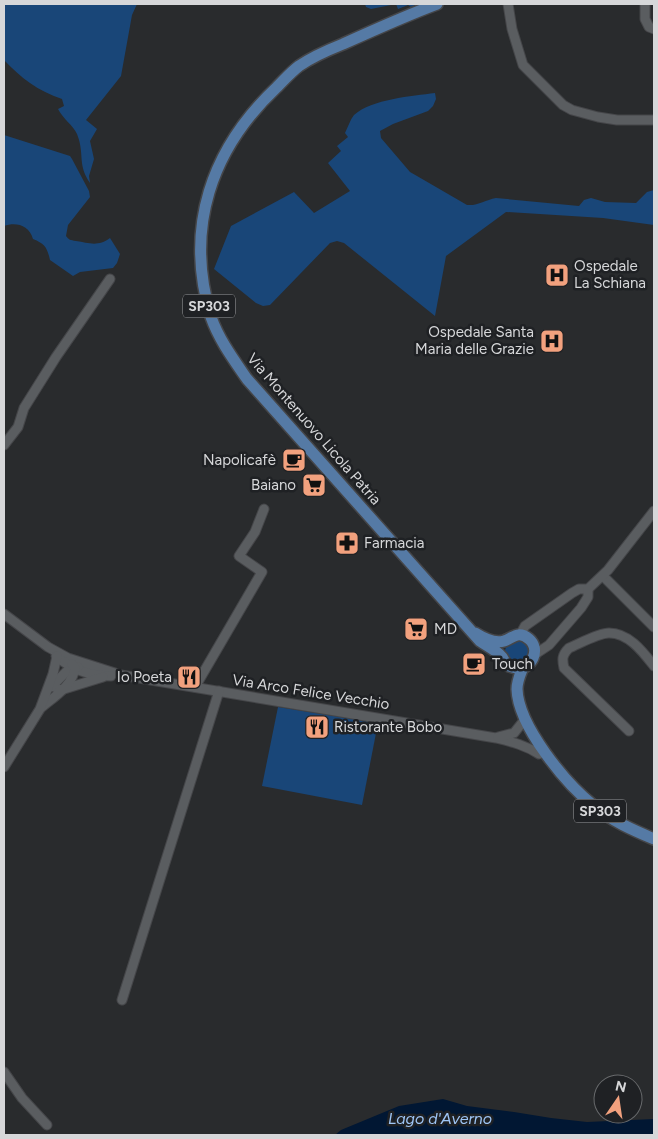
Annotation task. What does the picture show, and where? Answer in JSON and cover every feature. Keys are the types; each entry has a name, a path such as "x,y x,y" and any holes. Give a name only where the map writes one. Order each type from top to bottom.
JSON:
{"main road":[{"name":"Via Montenuovo Licola Patria","path":"437,4 383,25 299,66 245,120 222,157 211,184 202,226 203,279 212,318 225,347 247,379 475,633 480,641 502,657 510,671"},
{"name":"Via Montenuovo Licola Patria","path":"475,633 492,641 504,641"},
{"path":"502,657 501,648 504,641 512,636 520,635 529,638 534,646 532,660 523,668 518,682 518,698 528,737"},
{"path":"523,668 516,668 510,671 516,704 522,723 528,737 540,754 556,768"},
{"name":"SP303","path":"528,737 594,806 622,824 654,839"}],"street":[{"path":"508,4 512,29 523,65 563,105 572,110 598,117 617,120 654,120"},
{"path":"644,4 645,18 649,27 654,29"},
{"path":"4,445 18,427 24,408 56,357 110,279"},
{"path":"195,687 262,572 239,556 255,532 264,509"},
{"path":"520,635 526,626 572,593 579,589 588,589 603,576 654,511"},
{"path":"603,576 654,627"},
{"path":"534,655 549,645 581,608 588,598 588,589"},
{"path":"4,614 48,647 68,658 121,675"},
{"path":"629,731 564,668 562,659 564,652 569,648 607,633 620,635 642,650 654,666"},
{"path":"48,647 57,656 75,668 109,676"},
{"path":"4,768 40,709 53,674 57,656"},
{"path":"40,709 73,677 75,668 68,658"},
{"path":"45,696 66,672 75,668 96,668"},
{"path":"53,674 56,689 61,690 96,678 121,675"},
{"name":"Via Arco Felice Vecchio","path":"121,675 496,738 528,737"},
{"path":"122,1000 220,691"},
{"path":"496,738 514,733 522,723"},
{"path":"4,1072 22,1098 47,1126"}],"shaded area":[{"path":"4,4 137,4 132,15 121,76 86,120 97,129 90,141 94,159 89,176 90,183 82,164 81,147 77,134 58,109 64,106 62,99 30,83 4,60"},
{"path":"365,4 396,4 371,9 366,7"},
{"path":"396,4 418,4 398,9"},
{"path":"435,93 436,99 428,111 380,131 381,138 410,172 467,205 475,205 496,198 579,206 584,200 591,198 605,202 636,203 647,192 654,190 654,225 603,218 506,212 446,256 435,316 344,243 337,241 330,243 270,305 263,306 256,303 214,269 231,226 294,192 314,213 350,191 328,163 341,151 337,146 348,137 345,133 354,115 371,105 381,102"},
{"path":"4,135 70,156 89,191 90,197 68,225 66,236 71,240 93,244 101,243 110,238 120,254 113,268 80,272 73,276 50,260 45,246 33,239 28,230 13,224 4,226"},
{"path":"517,640 525,644 529,652 525,660 517,664 509,660 505,652 509,644"},
{"path":"278,707 378,723 362,805 262,786"}],"water":[{"name":"Lago d'Averno","path":"443,1099 467,1106 551,1118 593,1122 593,1124 643,1124 643,1119 654,1119 654,1135 335,1135 341,1130 399,1106"}],"place":[{"name":"Ospedale La Schiana","path":"557,275"},
{"name":"Ospedale Santa Maria delle Grazie","path":"552,341"},
{"name":"Napolicafè","path":"294,460"},
{"name":"Baiano","path":"314,485"},
{"name":"Farmacia","path":"347,543"},
{"name":"MD","path":"416,629"},
{"name":"Touch","path":"474,664"},
{"name":"Io Poeta","path":"189,677"},
{"name":"Ristorante Bobo","path":"317,727"}]}
